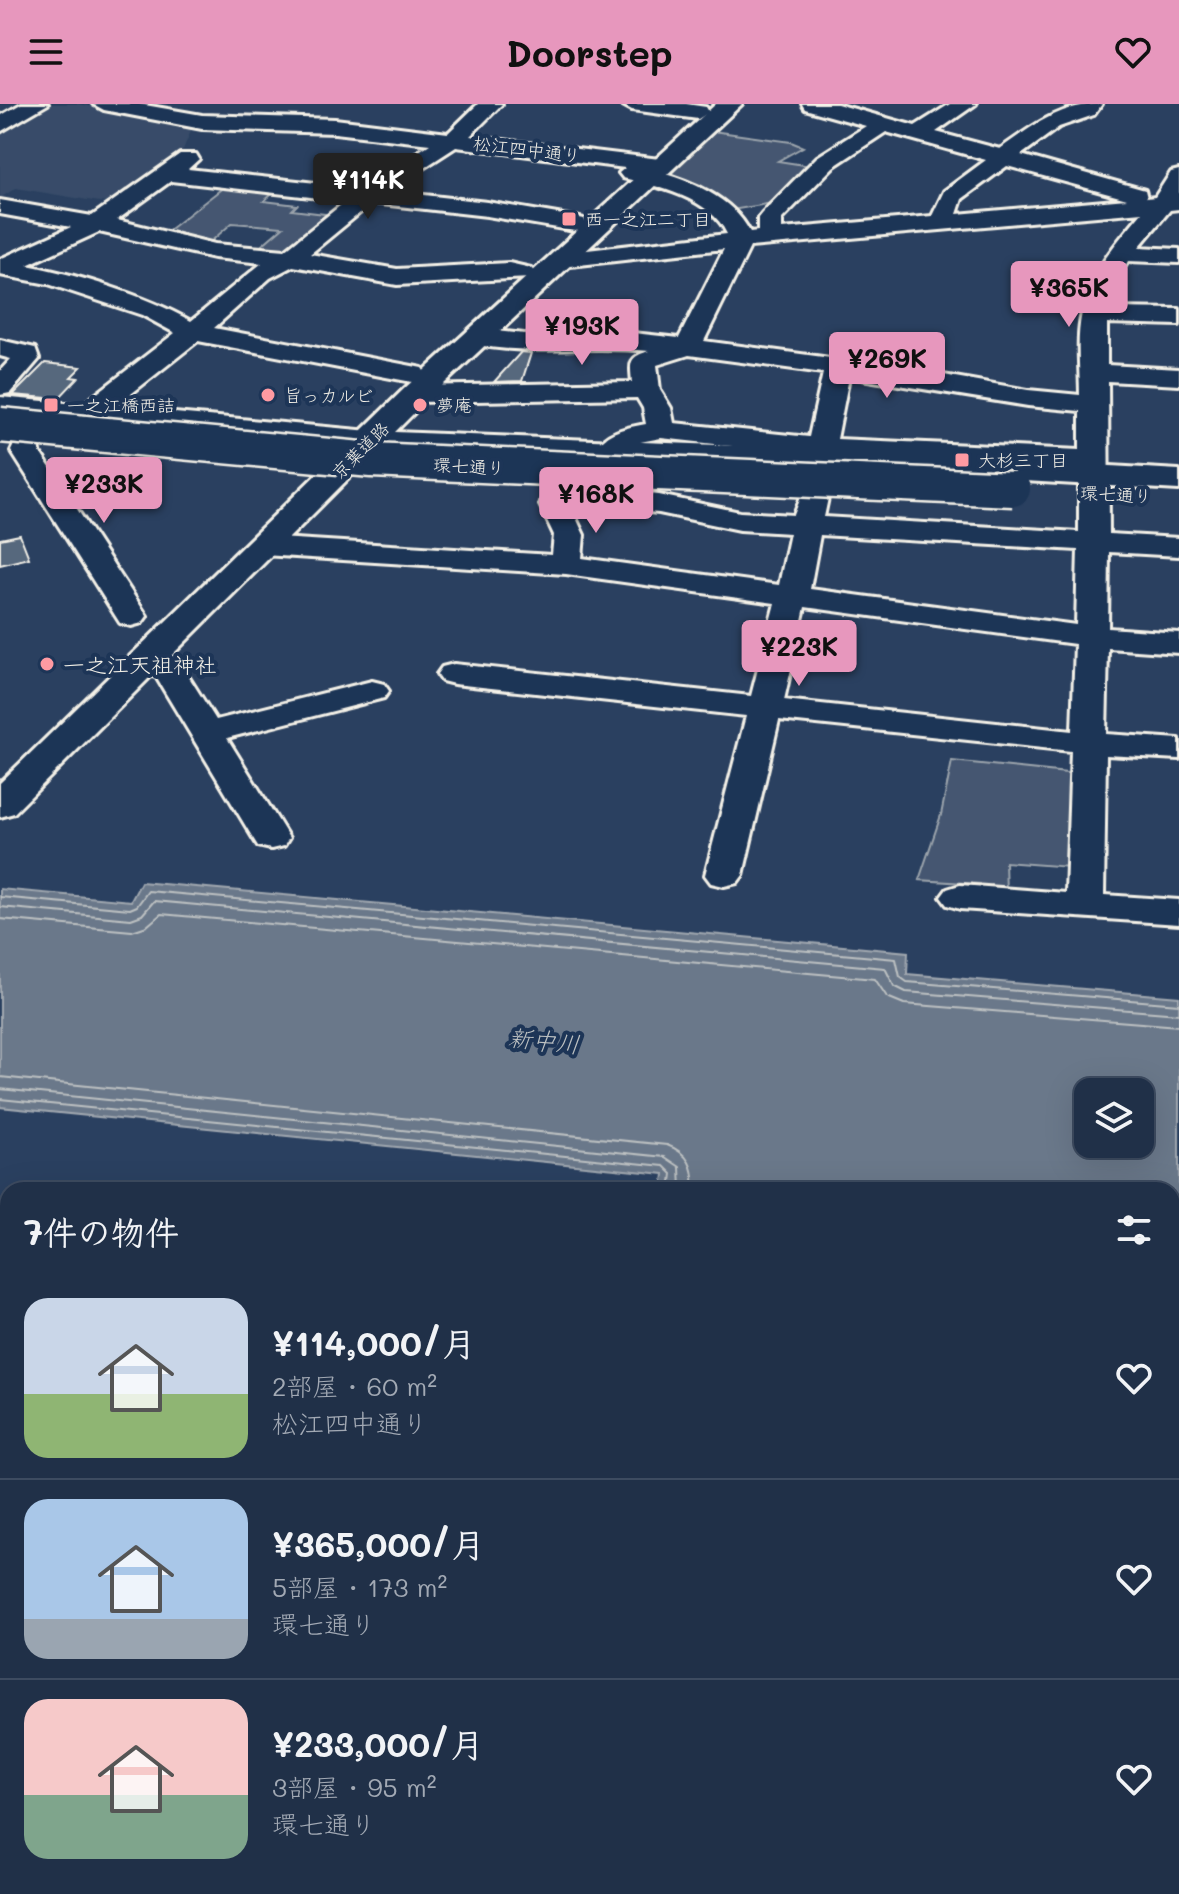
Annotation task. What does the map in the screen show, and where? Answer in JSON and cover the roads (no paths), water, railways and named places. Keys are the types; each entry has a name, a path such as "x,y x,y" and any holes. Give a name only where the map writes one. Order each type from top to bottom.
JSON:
{"main road":[{"name":"京葉道路","path":"0,777 414,384 522,273 575,224 730,104"},
{"name":"京葉道路","path":"414,384 477,337 561,260 702,108"},
{"path":"0,406 88,414 559,486 817,465"},
{"name":"環七通り","path":"0,416 380,450 1013,483"},
{"name":"環七通り","path":"0,425 372,460 1013,483 1179,482"},
{"path":"15,437 341,453 608,450 1093,481"},
{"name":"京葉道路","path":"0,805 263,546 341,453"},
{"name":"環七通り","path":"1093,481 1179,499"}],"street":[{"path":"0,125 37,104"},
{"name":"松江四中通り","path":"104,104 150,108 211,122 325,125 453,140 647,169 718,208 728,216 741,240"},
{"path":"0,267 96,224 189,159 211,122 247,104"},
{"path":"88,414 261,273 290,258 365,197 416,161 453,140 491,104"},
{"path":"632,104 702,108"},
{"path":"918,133 965,104"},
{"path":"942,222 952,196 1051,122 1086,110 1091,104"},
{"path":"826,105 1061,174 1076,162 1087,162 1175,191"},
{"path":"770,237 770,218 825,162 883,124"},
{"path":"166,174 487,209 575,224"},
{"path":"561,260 942,222 1175,191"},
{"path":"1085,904 1094,540 1094,315 1105,279 1120,253 1175,191"},
{"path":"0,207 96,224 214,251 290,258 397,277 509,271 522,273"},
{"path":"661,430 657,408 646,390 643,361 688,347 741,240"},
{"path":"1120,253 1179,256"},
{"path":"0,267 54,278 151,309 191,332 414,384 646,390"},
{"path":"1094,315 1179,317"},
{"path":"477,337 534,343 624,340 1092,404"},
{"path":"0,348 26,354 26,359 0,387"},
{"path":"724,875 792,597 838,367"},
{"path":"1094,372 1179,377"},
{"path":"608,450 626,436 661,430 817,465"},
{"path":"15,437 131,616"},
{"path":"566,565 569,535 555,505 559,486 740,521 1179,547"},
{"path":"263,546 566,565 1092,637 1179,643"},
{"path":"144,663 168,670 271,838"},
{"path":"454,674 1089,743 1179,749"},
{"path":"208,732 372,691"},
{"path":"960,897 1179,912"}],"water":[{"name":"新中川","path":"141,882 908,952 907,974 1179,997 1179,1182 663,1182 664,1174 0,1107 0,889 131,901"}],"place":[{"name":"西一之江二丁目","path":"569,219"},
{"name":"旨っカルビ","path":"268,395"},
{"name":"一之江橋西詰","path":"51,405"},
{"name":"夢庵","path":"420,405"},
{"name":"大杉三丁目","path":"962,460"},
{"name":"一之江天祖神社","path":"47,664"}]}
